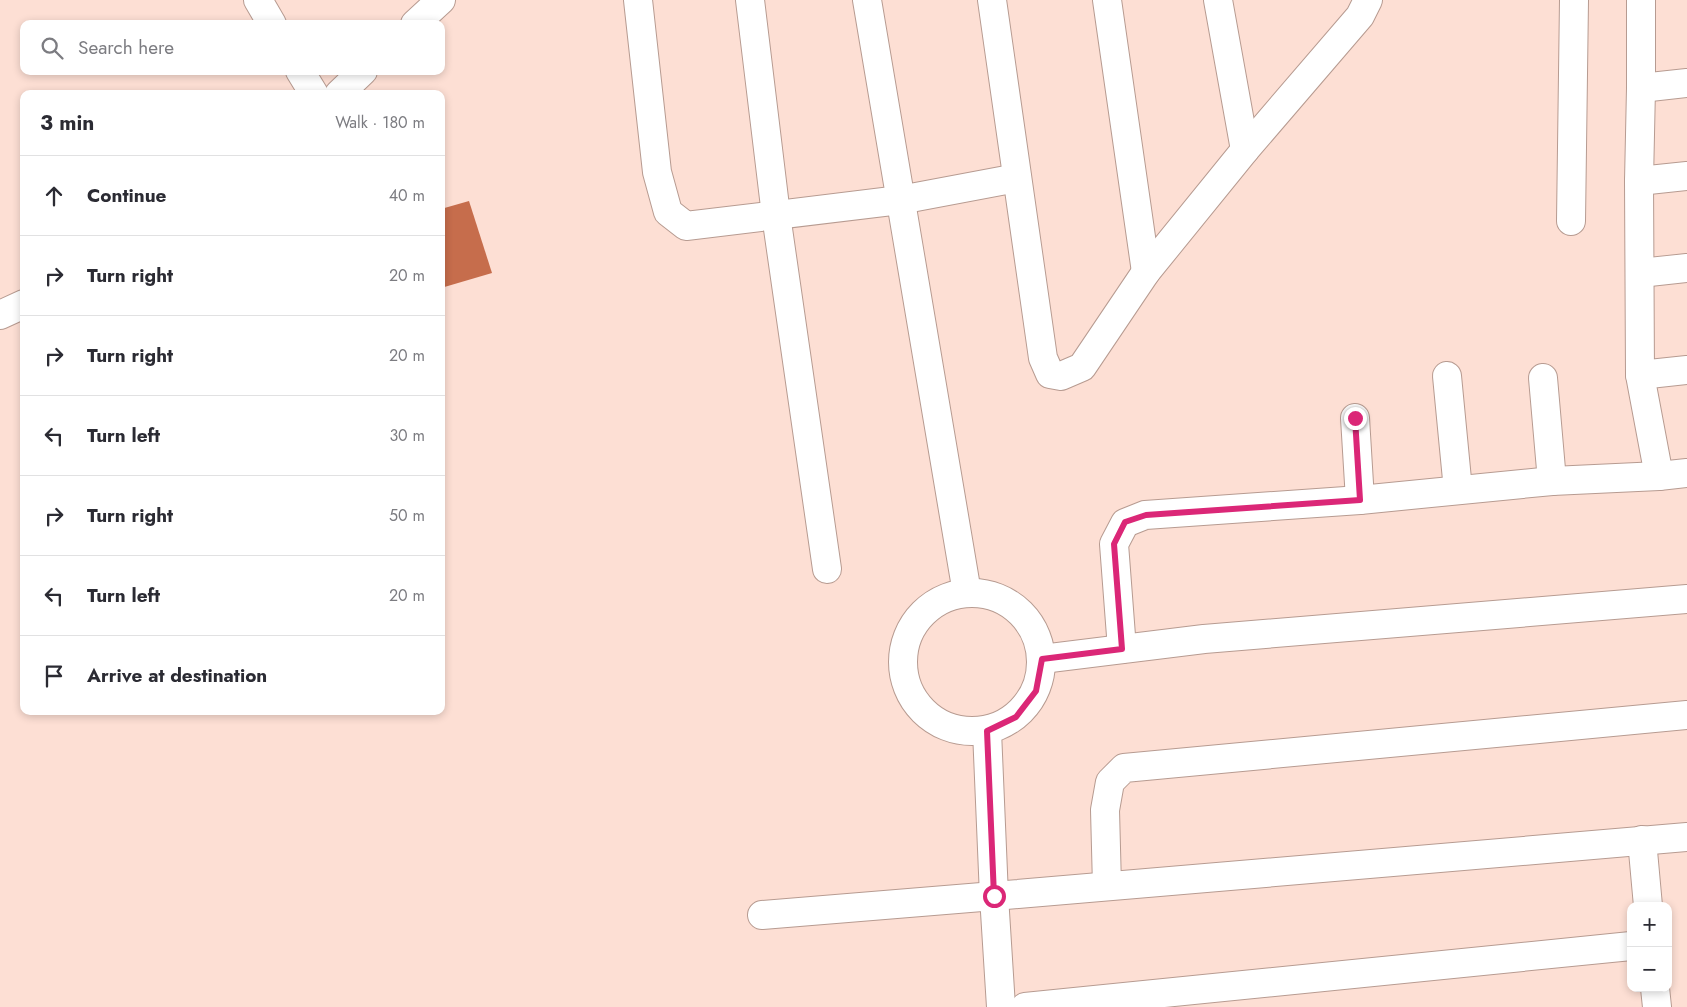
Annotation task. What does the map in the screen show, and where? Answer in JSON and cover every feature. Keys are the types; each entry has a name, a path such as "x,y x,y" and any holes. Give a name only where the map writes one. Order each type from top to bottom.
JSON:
{"street":[{"path":"258,0 270,20"},
{"path":"419,20 441,0"},
{"path":"638,0 657,172 668,212 686,226 900,200 1017,178"},
{"path":"750,0 776,215 827,569"},
{"path":"867,0 967,593"},
{"path":"992,0 1044,358 1050,374 1061,376 1082,367 1146,272 1244,150 1360,16 1368,0"},
{"path":"1107,0 1146,272"},
{"path":"1218,0 1244,150"},
{"path":"1571,221 1574,0"},
{"path":"1641,0 1639,181 1640,375 1658,476"},
{"path":"302,75 312,90"},
{"path":"343,90 359,75"},
{"path":"1641,88 1687,83"},
{"path":"1639,181 1687,176"},
{"path":"1640,273 1687,268"},
{"path":"0,315 20,306"},
{"path":"1640,375 1687,370"},
{"path":"1447,376 1458,490"},
{"path":"1543,378 1552,482"},
{"path":"1355,418 1360,500"},
{"path":"1122,649 1114,544 1125,522 1146,515 1360,500 1458,490 1658,476 1687,472"},
{"path":"967,593 995,596 1019,610 1036,632 1042,659 1036,691 1016,717 987,731 954,730 925,715 906,688 902,656 912,625 936,603 967,593"},
{"path":"1042,659 1204,639 1687,599"},
{"path":"1107,886 1105,810 1110,782 1124,768 1687,715"},
{"path":"987,731 1001,1007"},
{"path":"762,915 1687,837"},
{"path":"1642,840 1648,902"},
{"path":"1025,1007 1627,946"},
{"path":"1655,992 1657,1007"}],"shaded area":[{"path":"469,201 492,273 445,287 445,208"}],"route":[{"path":"994,896 987,731 1016,717 1036,691 1042,659 1122,649 1114,544 1125,522 1146,515 1360,500 1355,418"}]}
